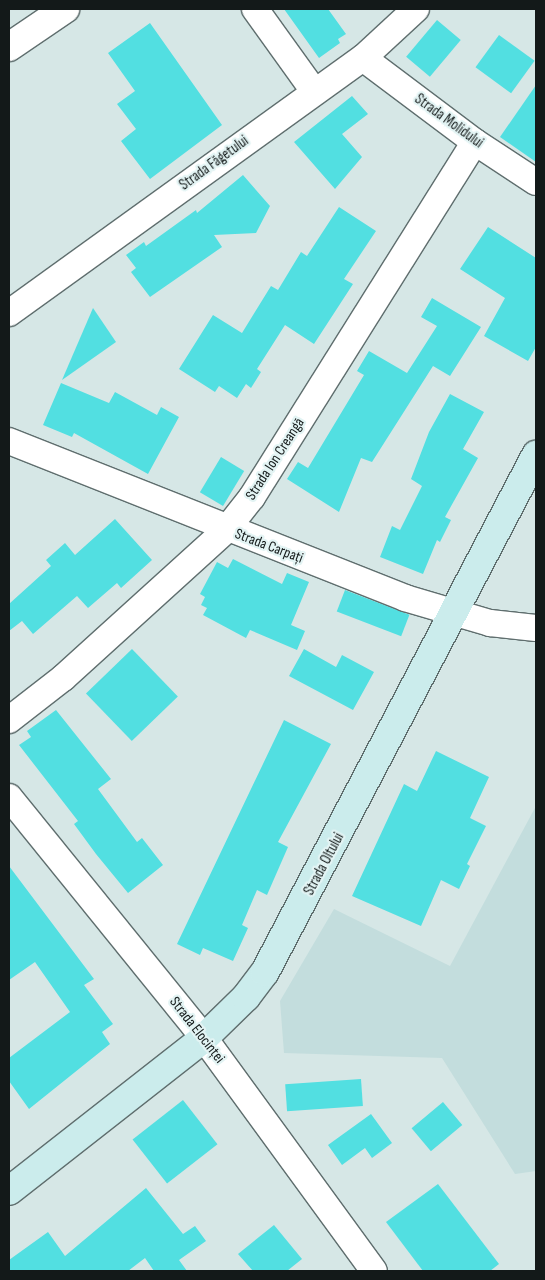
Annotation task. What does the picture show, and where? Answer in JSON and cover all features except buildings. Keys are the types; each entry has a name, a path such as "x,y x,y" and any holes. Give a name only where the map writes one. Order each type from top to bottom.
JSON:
{"main road":[{"name":"Strada Oltului","path":"9,1191 204,1038 246,997 279,949 455,615 536,455"}],"street":[{"path":"9,47 65,9"},
{"path":"255,9 314,91"},
{"name":"Strada Făgetului","path":"9,313 314,91 364,58 416,9"},
{"name":"Strada Molidului","path":"364,58 475,142 536,182"},
{"name":"Strada Ion Creangă","path":"9,720 62,678 226,530 252,497 475,142"},
{"name":"Strada Carpați","path":"9,441 226,530 455,615 490,623 536,628"},
{"name":"Strada Elocinței","path":"9,797 204,1038 374,1271"}],"shaded area":[{"path":"536,806 536,1171 515,1174 442,1058 284,1053 280,1001 334,909 450,966"}]}
